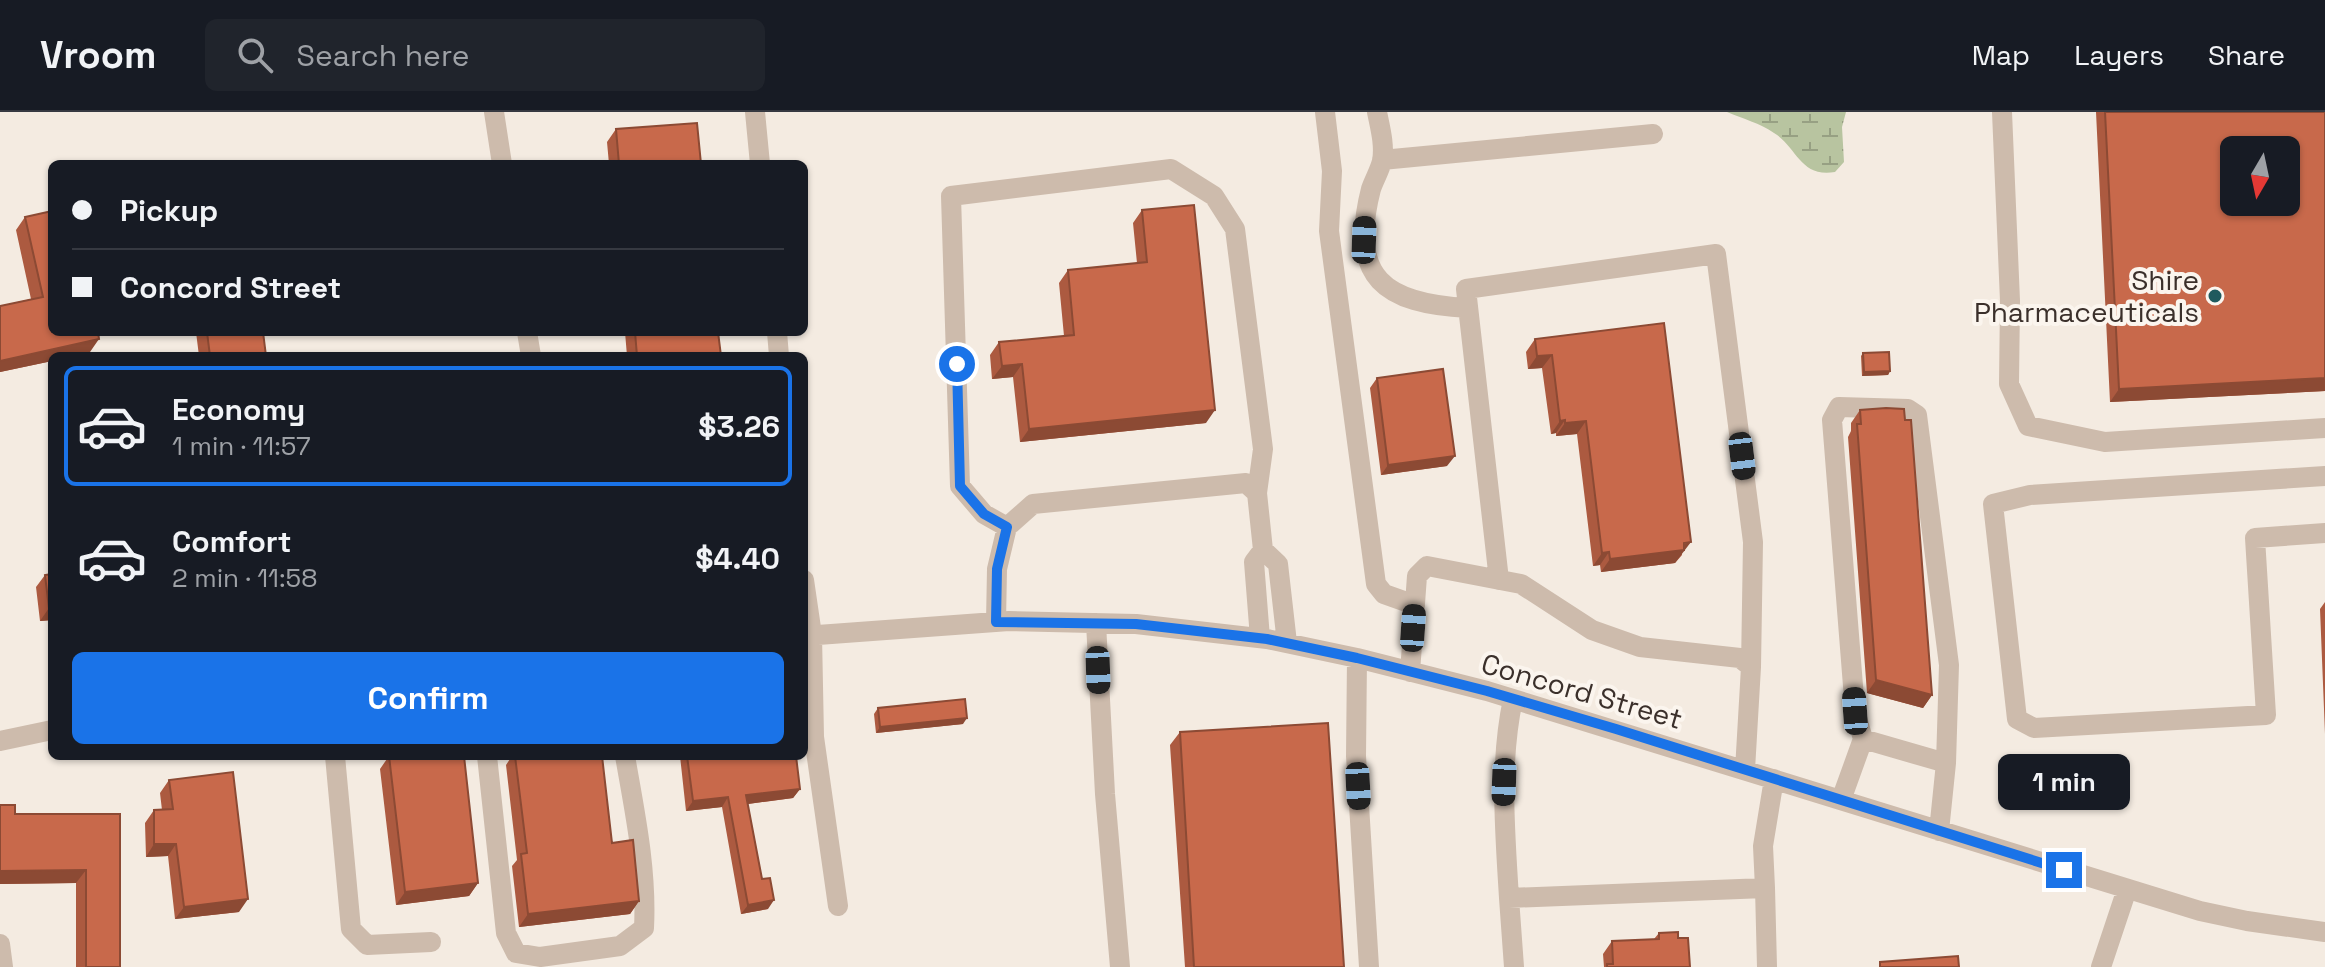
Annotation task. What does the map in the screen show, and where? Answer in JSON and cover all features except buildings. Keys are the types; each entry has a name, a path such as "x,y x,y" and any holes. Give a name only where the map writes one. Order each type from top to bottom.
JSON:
{"street":[{"path":"494,112 501,160"},
{"path":"755,112 760,160"},
{"path":"1325,112 1332,171 1329,231 1376,584 1384,594 1415,605"},
{"path":"1377,112 1382,160 1371,188 1364,240 1370,264 1380,283 1417,303 1468,308"},
{"path":"2002,112 2010,301 2009,384 2028,426 2105,442 2325,428"},
{"path":"1382,160 1653,134"},
{"path":"1007,527 984,514 960,486 951,196 1171,169 1214,196 1235,229 1263,449 1257,493 1263,550 1278,564 1287,643"},
{"path":"1499,580 1466,289 1716,254 1753,542 1745,770"},
{"path":"1841,800 1863,739 1855,711 1832,420 1839,407 1908,409 1917,415 1949,665 1946,763 1939,831"},
{"path":"2325,476 2030,495 1993,504 2017,719 2034,728 2266,715 2255,538 2325,533"},
{"path":"996,622 997,569 1007,527 1033,504 1246,483 1257,493"},
{"path":"1260,638 1254,562 1263,550"},
{"path":"1410,672 1417,576 1427,566 1521,584 1592,630 1640,647 1740,658 1751,667"},
{"name":"Concord Street","path":"808,636 996,622 1096,623 1136,624 1287,643 1513,699 2127,889 2247,921 2325,932"},
{"path":"1096,623 1105,794 1120,967"},
{"path":"808,636 814,737 838,906"},
{"path":"1357,658 1356,756 1369,967"},
{"path":"1513,699 1506,732 1503,807 1514,967"},
{"path":"1,735 48,730"},
{"path":"1863,739 1946,763"},
{"path":"335,760 351,929 367,945 431,942"},
{"path":"487,760 506,933 516,953 540,957 620,946 644,928 646,904 641,845 626,760"},
{"path":"1767,967 1764,833 1774,779"},
{"path":"1509,898 1765,888"},
{"path":"2101,967 2127,889"},
{"path":"0,944 3,967"}],"green space":[{"path":"1727,112 1846,112 1842,127 1844,162 1835,172 1814,170 1806,166 1774,133"}],"place":[{"name":"Shire Pharmaceuticals","path":"2215,296"}],"route":[{"path":"957,364 960,486 984,514 1007,527 997,569 996,622 1136,624 1267,639 1357,658 1487,691 1616,729 2064,870"}]}
